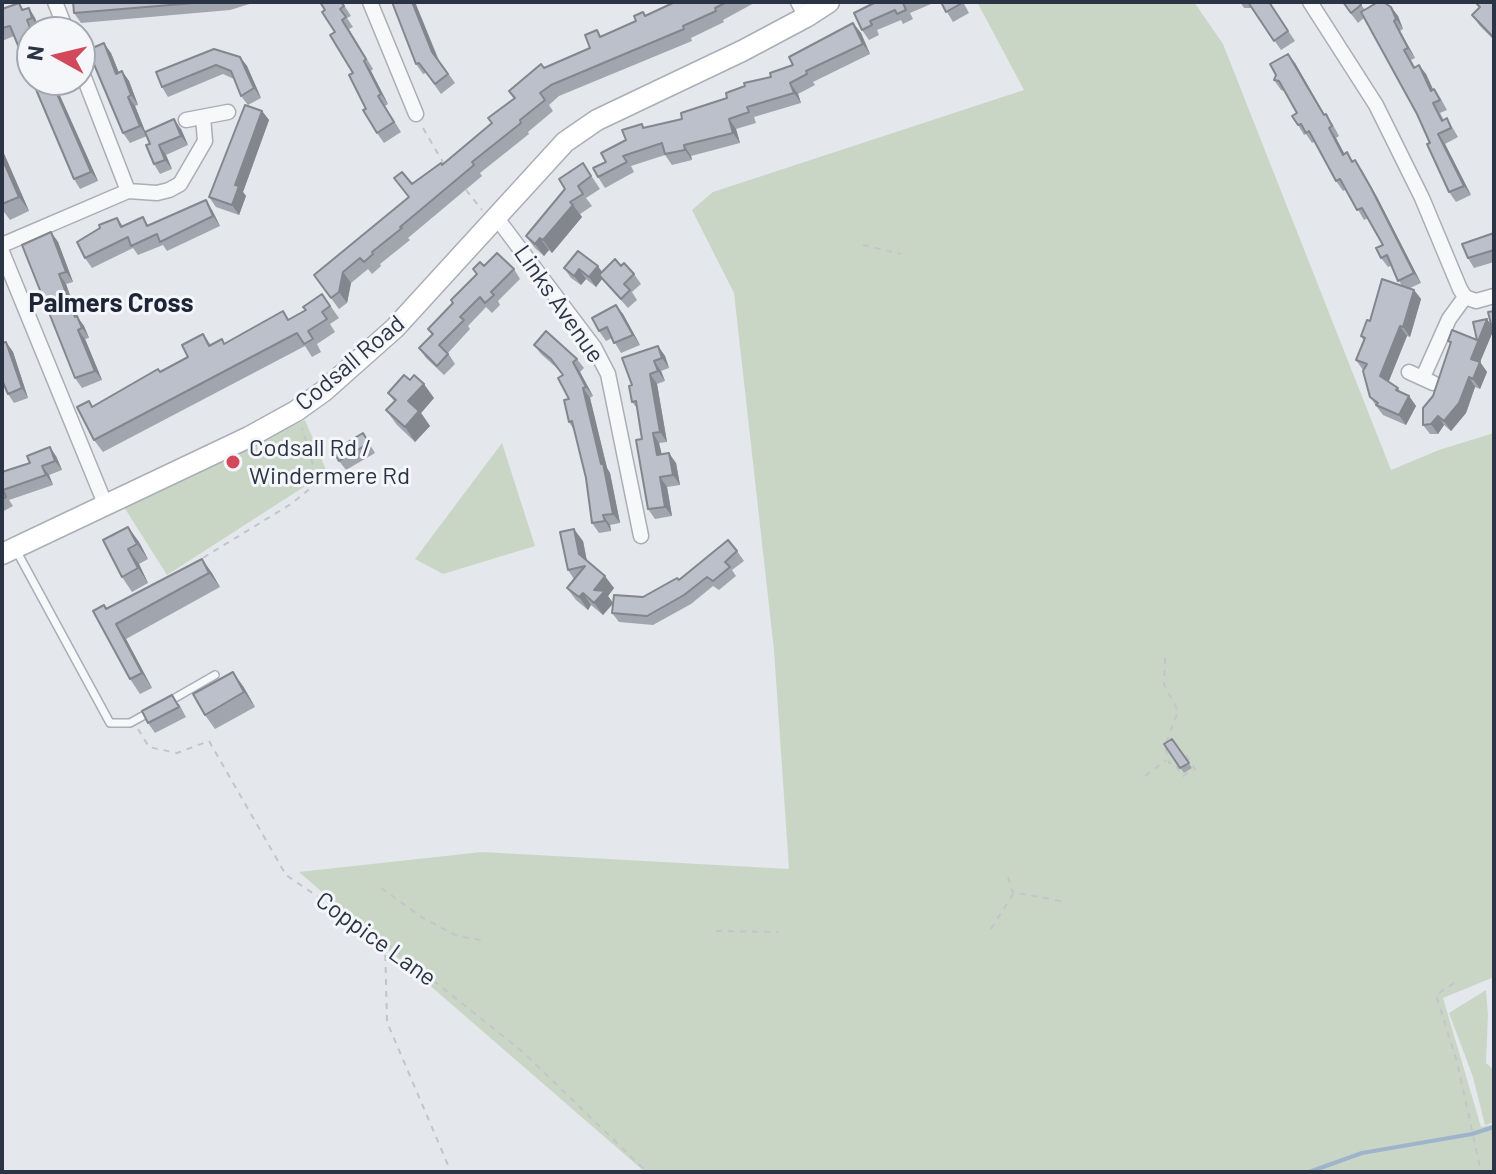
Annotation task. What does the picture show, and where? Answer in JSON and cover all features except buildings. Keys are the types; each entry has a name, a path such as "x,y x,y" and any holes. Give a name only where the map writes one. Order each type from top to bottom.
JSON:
{"street":[{"path":"370,2 416,114"},
{"name":"Codsall Road","path":"8,551 249,437 296,411 324,391 395,328 565,142 597,120 802,10 829,2"},
{"path":"1310,2 1376,105 1422,198 1465,297"},
{"path":"91,96 128,191"},
{"path":"186,120 228,112"},
{"path":"2,245 128,191 157,193 180,184 205,141 203,117"},
{"name":"Links Avenue","path":"496,217 594,347 608,374 641,536"},
{"path":"2,252 7,281 106,506"},
{"path":"1465,297 1481,301 1494,296"},
{"path":"1422,377 1449,319 1465,297"}],"lane":[{"path":"8,551 110,723 134,721 215,675"}],"path":[{"path":"416,114 447,168"},
{"path":"467,191 486,215 496,217"},
{"path":"863,245 901,254"},
{"path":"184,569 291,504 318,482 296,411"},
{"path":"1165,658 1164,684 1178,711 1165,746 1169,763 1186,755 1195,769 1183,776 1174,763"},
{"name":"Coppice Lane","path":"134,721 149,747 177,753 209,741 286,875 385,942 523,1052 647,1172"},
{"path":"1145,776 1168,758"},
{"path":"991,929 1013,894 1008,877"},
{"path":"381,888 423,918 457,936 486,941"},
{"path":"1013,894 1023,893 1061,901"},
{"path":"716,931 778,932"},
{"path":"385,942 387,1022 451,1172"},
{"path":"1454,983 1436,995 1457,1062 1481,1172"}],"green space":[{"path":"977,2 1194,2 1223,44 1391,470 1439,450 1494,433 1494,977 1443,998 1481,1127 1494,1124 1494,1172 645,1172 299,872 482,852 789,869 774,650 734,293 692,210 713,192 1024,90"},
{"path":"305,420 327,472 167,575 124,507"},
{"path":"502,443 535,546 443,574 415,559"},
{"path":"1486,990 1486,1063 1494,1070 1494,1122 1485,1125 1473,1077 1449,1013"}],"waterway":[{"path":"1309,1172 1362,1153 1472,1134 1494,1127"}],"place":[{"name":"Codsall Rd / Windermere Rd","path":"233,462"}],"district":[{"name":"Palmers Cross","path":"111,303"}]}
